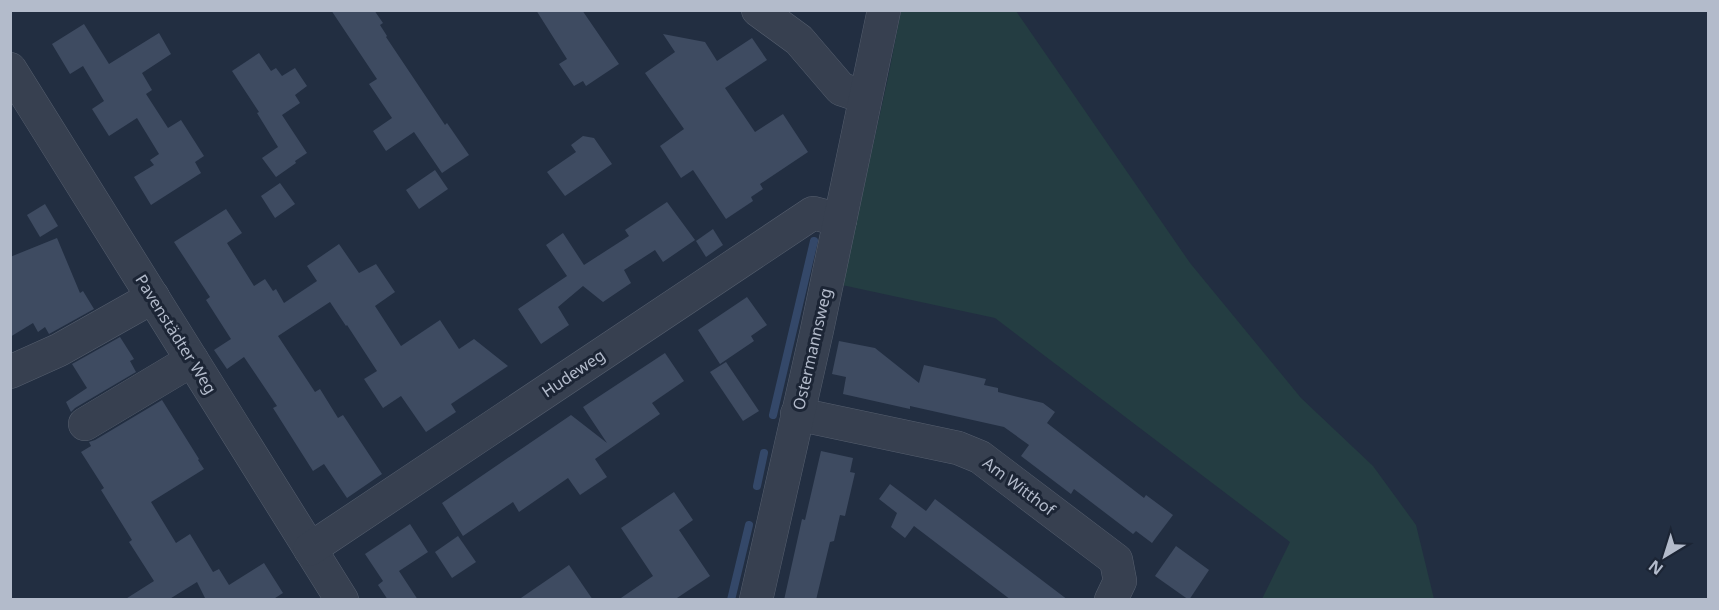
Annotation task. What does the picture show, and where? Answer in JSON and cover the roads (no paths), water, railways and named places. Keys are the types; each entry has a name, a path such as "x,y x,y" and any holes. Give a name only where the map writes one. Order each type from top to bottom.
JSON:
{"street":[{"path":"758,10 799,40 841,89 865,97"},
{"name":"Ostermannsweg","path":"756,600 817,330 884,10"},
{"name":"Pavenstädter Weg","path":"10,69 342,600"},
{"name":"Hudeweg","path":"310,549 813,213 840,220"},
{"path":"10,372 59,350 153,297"},
{"path":"85,424 192,360"},
{"name":"Am Witthof","path":"798,414 958,448 980,457 1116,560 1120,580 1111,600"}],"waterway":[{"path":"773,415 814,241"},
{"path":"757,486 764,453"},
{"path":"731,600 749,525"}]}
